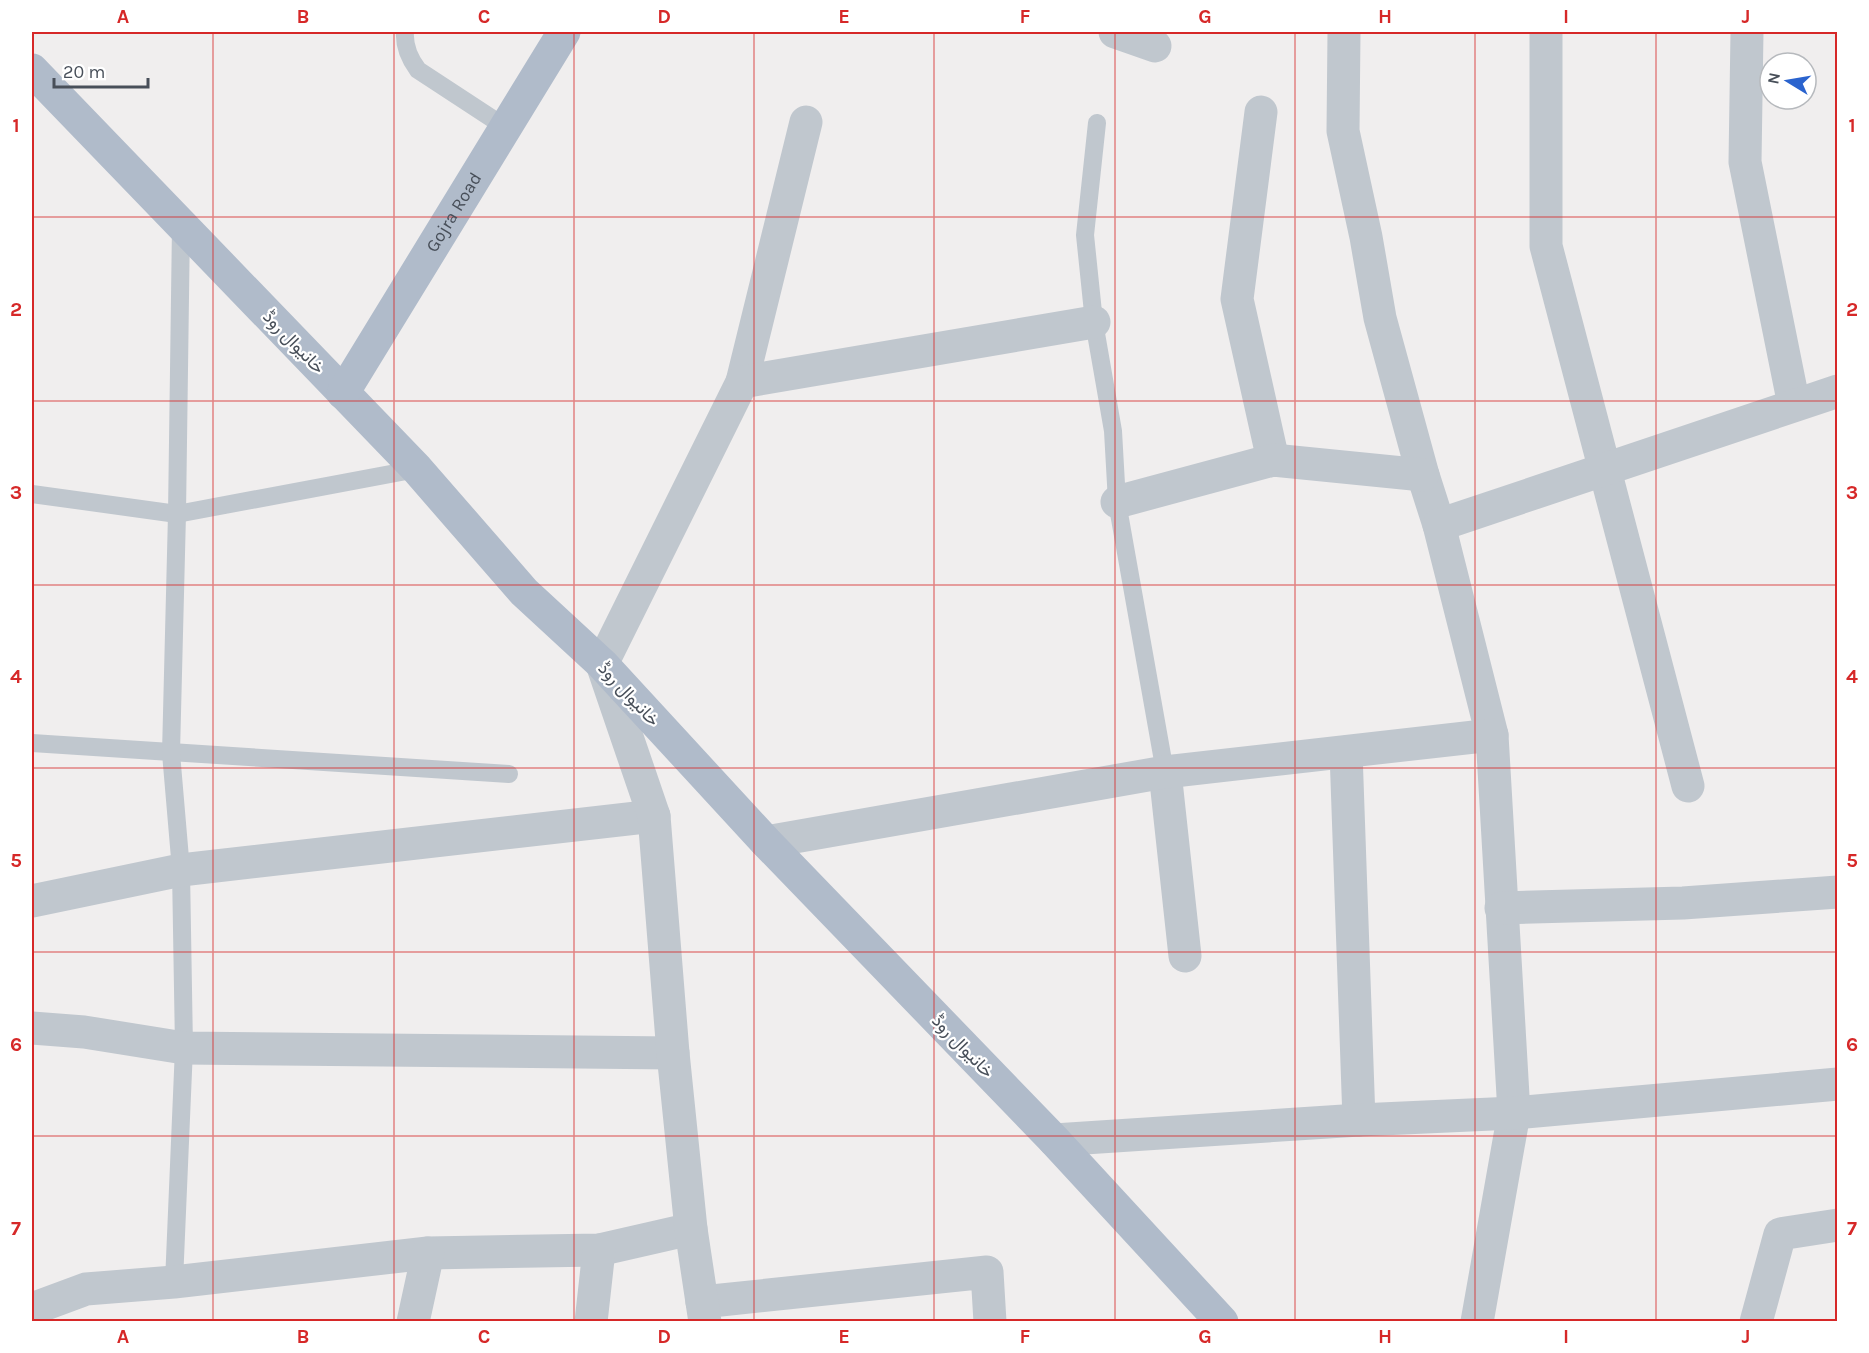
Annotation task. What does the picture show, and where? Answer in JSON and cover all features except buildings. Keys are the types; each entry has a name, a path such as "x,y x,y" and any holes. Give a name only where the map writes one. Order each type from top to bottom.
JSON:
{"main road":[{"name":"Gojra Road","path":"343,393 564,32"},
{"name":"خانیوال روڈ","path":"32,70 417,469 524,592 602,664 766,842 1054,1140 1222,1322"}],"street":[{"path":"1115,32 1155,46"},
{"path":"1344,32 1343,131 1366,237 1380,318 1439,525 1492,735 1514,1113 1477,1322"},
{"path":"1546,32 1546,246 1688,786"},
{"path":"1747,32 1745,162 1794,405"},
{"path":"1261,111 1237,299 1273,460"},
{"path":"806,122 742,382 602,664 654,816 673,1053 691,1229 703,1312 987,1272 990,1322"},
{"path":"742,382 1094,322"},
{"path":"1439,525 1838,391"},
{"path":"1118,502 1273,460 1423,475"},
{"path":"766,842 1165,772 1492,735"},
{"path":"1346,752 1359,1120"},
{"path":"1165,772 1185,956"},
{"path":"32,901 181,870 654,816"},
{"path":"1501,908 1683,903 1838,892"},
{"path":"32,1028 84,1032 184,1048 673,1053"},
{"path":"1054,1140 1359,1120 1514,1113 1838,1084"},
{"path":"1756,1322 1780,1234 1838,1224"},
{"path":"32,1309 86,1289 174,1282 428,1252 599,1250 691,1229"},
{"path":"591,1322 599,1250"},
{"path":"413,1322 428,1252"}],"lane":[{"path":"405,32 408,56 418,70 505,127"},
{"path":"1096,123 1085,235 1094,322 1113,431 1118,502 1165,772"},
{"path":"174,1282 184,1048 181,870 171,753 181,225"},
{"path":"32,494 177,514 417,469"},
{"path":"32,743 509,774"}]}
